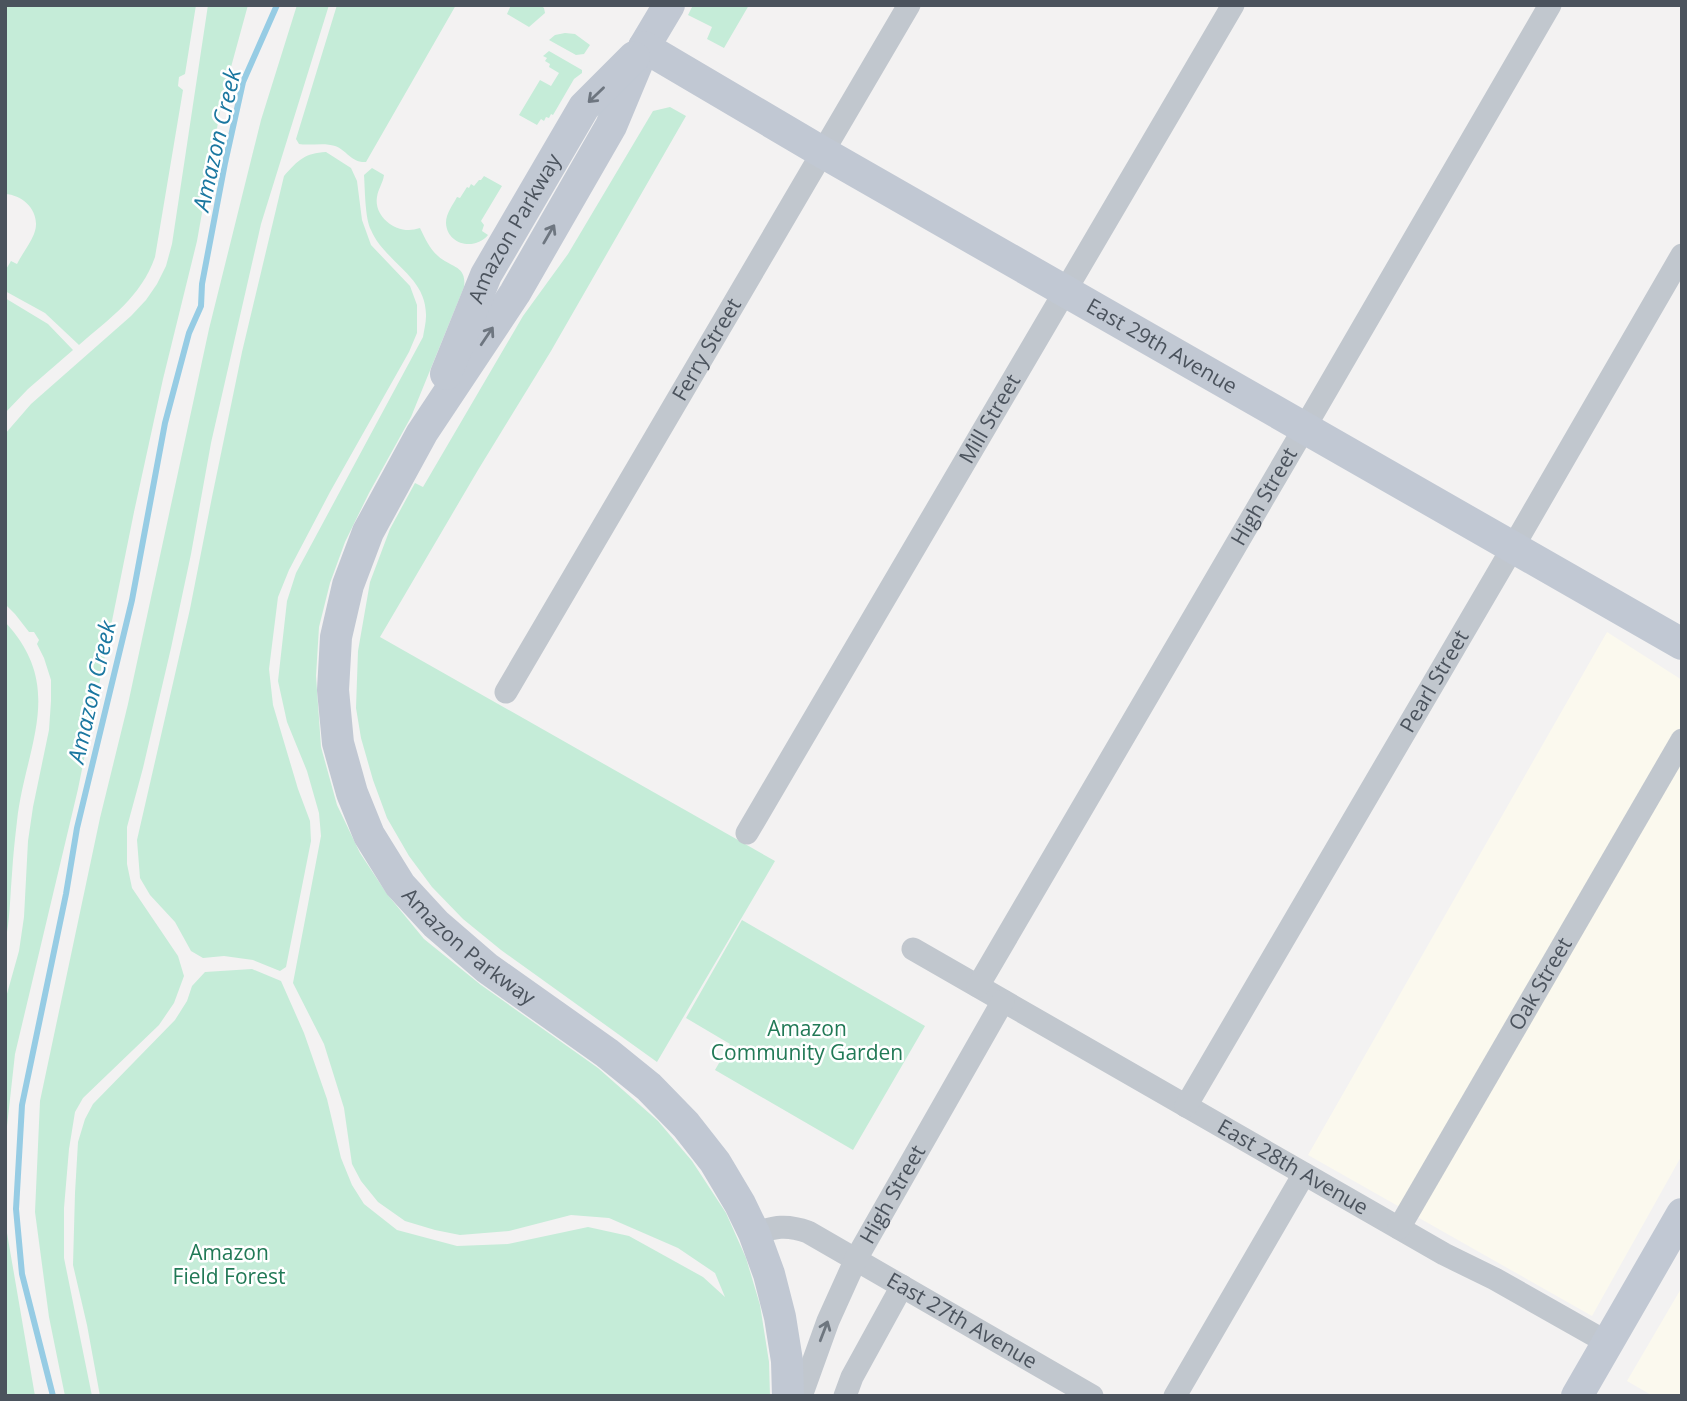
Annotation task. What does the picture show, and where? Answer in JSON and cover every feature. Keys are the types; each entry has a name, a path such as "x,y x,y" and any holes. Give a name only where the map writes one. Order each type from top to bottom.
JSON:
{"main road":[{"name":"Amazon Parkway","path":"669,5 644,47 611,126 515,293 422,433 368,532 348,585 336,636 333,691 338,743 352,793 369,835 400,885 436,924 487,968 607,1053 649,1087 686,1125 715,1162 754,1233 769,1274 787,1361 788,1396"},
{"name":"East 29th Avenue","path":"644,47 1064,291 1682,643"},
{"path":"1577,1396 1682,1214"}],"street":[{"name":"Ferry Street","path":"506,692 909,5"},
{"name":"Mill Street","path":"747,833 1233,5"},
{"name":"High Street","path":"978,986 1550,5"},
{"name":"Pearl Street","path":"1186,1106 1682,255"},
{"name":"Oak Street","path":"1399,1228 1682,740"},
{"name":"East 28th Avenue","path":"913,949 1444,1254 1495,1279 1608,1343"},
{"name":"High Street","path":"801,1396 828,1321 856,1259 1003,1000"},
{"path":"1175,1396 1304,1174"},
{"name":"East 27th Avenue","path":"754,1233 777,1227 794,1227 808,1232 1092,1396"},
{"path":"845,1396 852,1377 902,1286"}],"shaded area":[{"path":"1607,632 1682,680 1682,1155 1592,1316 1308,1155"},
{"path":"1682,1287 1682,1396 1653,1396 1627,1381"}],"green space":[{"path":"5,5 196,5 185,74 179,77 178,86 183,90 155,257 142,284 133,295 79,345 45,313 5,291 5,271 11,261 17,264 32,238 36,219 25,202 5,194"},
{"path":"208,5 248,5 222,100 197,241 134,512 78,789 15,1054 5,1144 5,1001 19,951 24,917 28,841 49,730 51,680 37,644 39,640 5,604 5,434 31,404 131,316 157,284 166,266 172,244"},
{"path":"297,5 329,5 261,224 211,443 171,648 127,827 127,864 132,888 178,956 184,976 174,1003 159,1025 83,1098 75,1112 64,1208 64,1258 92,1396 65,1396 49,1317 35,1212 40,1101 209,329 261,120"},
{"path":"337,5 456,5 366,162 353,158 335,146 299,144 296,139"},
{"path":"511,5 540,5 545,13 529,27 507,14"},
{"path":"693,5 749,5 724,48 707,39 712,27 688,15"},
{"path":"575,34 590,45 584,54 576,55 549,40 555,35"},
{"path":"549,51 582,70 582,73 574,79 553,115 546,117 544,121 541,119 537,125 519,115 540,80 551,86 559,73 545,61 547,58 543,56"},
{"path":"670,107 686,116 551,351 380,637 775,861 657,1062 501,950 463,919 432,887 409,856 387,818 361,738 356,708 358,651 370,582 390,529 415,483 423,487 523,316 568,254 653,111"},
{"path":"326,152 351,168 357,181 362,220 371,245 410,286 417,305 417,333 409,352 330,492 289,570 278,597 269,669 273,705 310,821 311,841 286,967 280,971 253,960 224,956 203,958 191,951 175,922 150,895 140,878 137,840 190,609 242,352 284,176 302,158"},
{"name":"Amazon Field Forest","path":"372,168 384,175 377,197 381,215 390,224 402,229 420,228 435,253 461,271 464,287 411,417 345,542 330,583 319,627 316,676 321,747 337,805 360,853 387,894 424,939 481,985 598,1068 658,1121 692,1161 726,1213 746,1258 760,1305 769,1362 770,1396 100,1396 73,1265 78,1142 93,1104 175,1020 187,1001 192,986 205,972 252,969 281,981 304,1033 327,1099 341,1158 352,1185 364,1204 397,1230 457,1246 508,1244 588,1227 629,1236 703,1277 725,1297 715,1273 678,1248 609,1218 571,1215 509,1231 460,1235 405,1221 378,1202 361,1181 352,1164 344,1108 324,1044 293,983 321,836 319,813 307,771 287,722 278,681 287,601 296,573 423,337 426,321 420,290 377,242 369,225 364,175"},
{"path":"484,176 502,186 481,221 484,225 482,231 488,235 476,243 456,241 446,223 450,209 467,187 471,184 474,186"},
{"path":"5,298 48,324 73,350 5,413"},
{"path":"5,622 24,646 34,671 38,694 37,719 17,821 5,943"},
{"name":"Amazon Community Garden","path":"742,920 925,1026 853,1150 715,1070 730,1044 686,1018"},
{"path":"5,1144 7,1233 35,1396 5,1396"}],"waterway":[{"name":"Amazon Creek","path":"53,1396 22,1274 16,1209 22,1105 77,828 132,600 165,423 189,333 201,306 202,284 243,82 277,5"}]}
